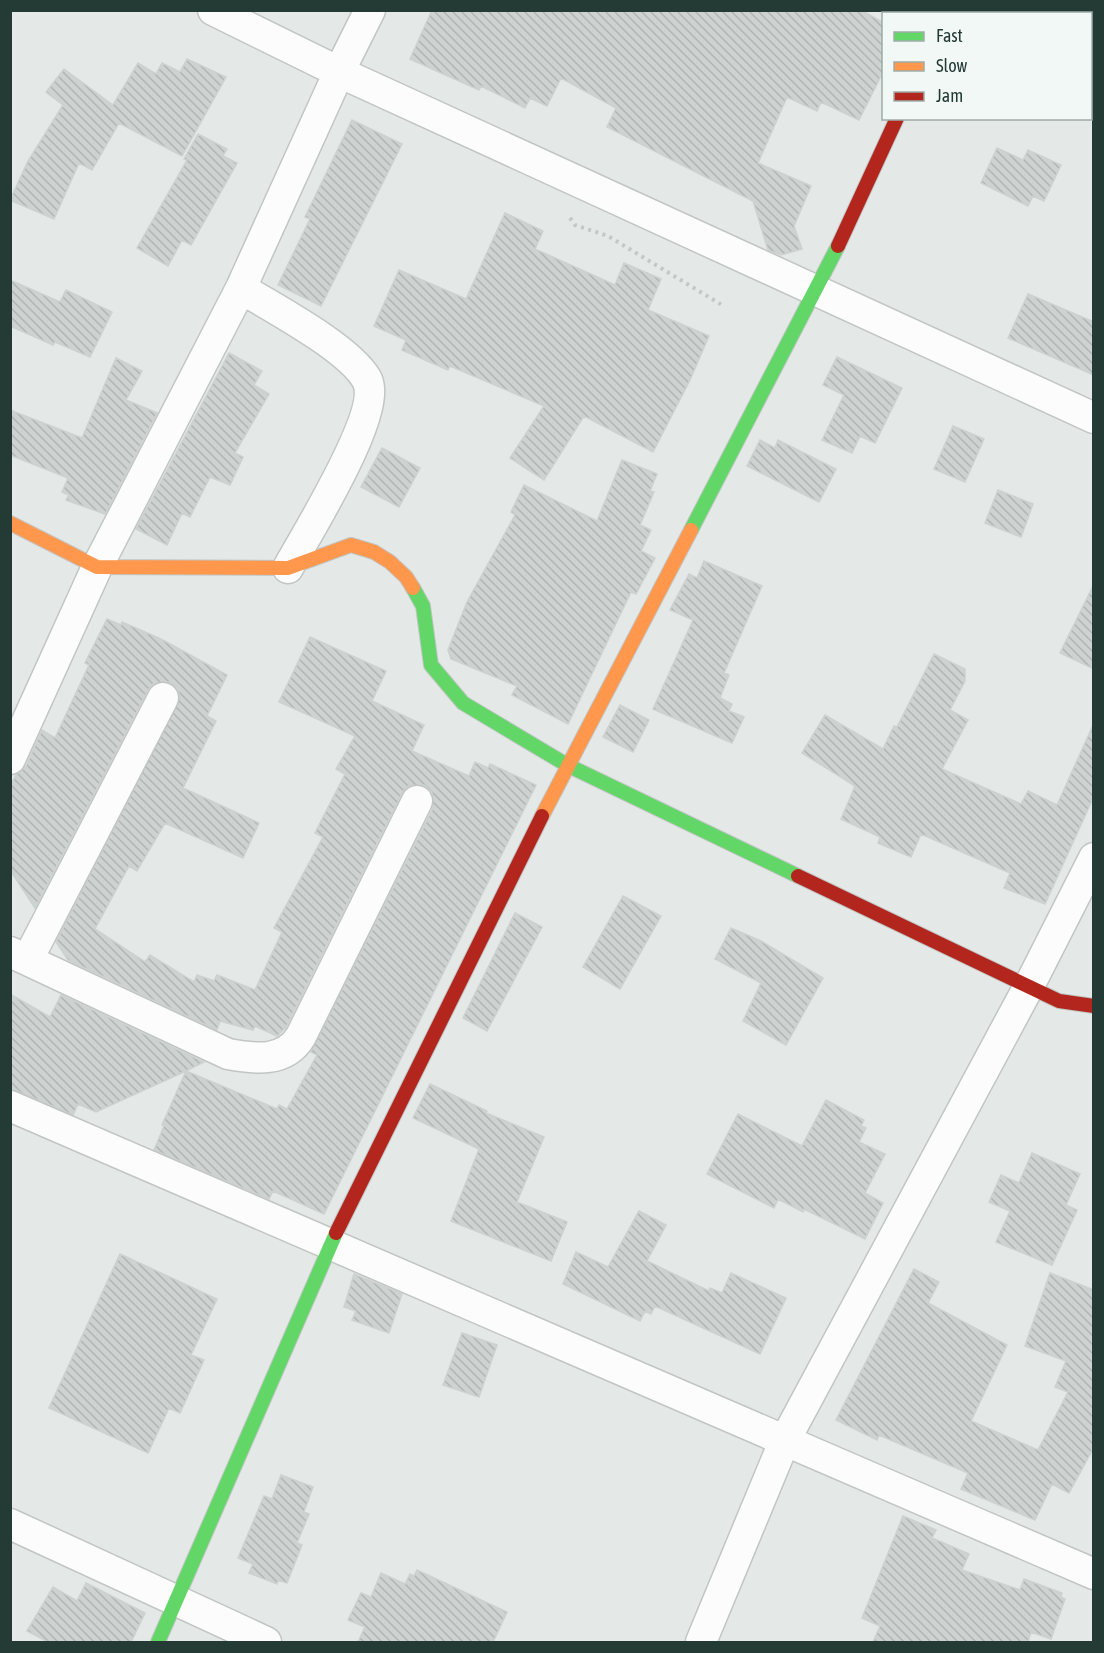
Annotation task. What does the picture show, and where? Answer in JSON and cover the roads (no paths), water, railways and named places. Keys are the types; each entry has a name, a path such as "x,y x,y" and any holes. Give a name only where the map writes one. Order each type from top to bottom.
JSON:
{"street":[{"path":"213,10 339,72 1094,418"},
{"path":"10,759 98,567 241,288 339,72 370,10"},
{"path":"158,1642 330,1245 567,765 816,292 896,120"},
{"path":"241,288 336,351 356,366 368,380 370,394 353,451 288,568"},
{"path":"10,523 98,567 288,568 351,545 374,552 390,561 406,577 423,606 431,665 463,703 492,718 567,765 1059,1001 1094,1006"},
{"path":"163,698 19,956 228,1054 257,1060 294,1048 417,801"},
{"path":"701,1642 784,1442 1029,986 1094,858"},
{"path":"10,1106 1094,1574"},
{"path":"10,1524 176,1603 266,1642"}]}
